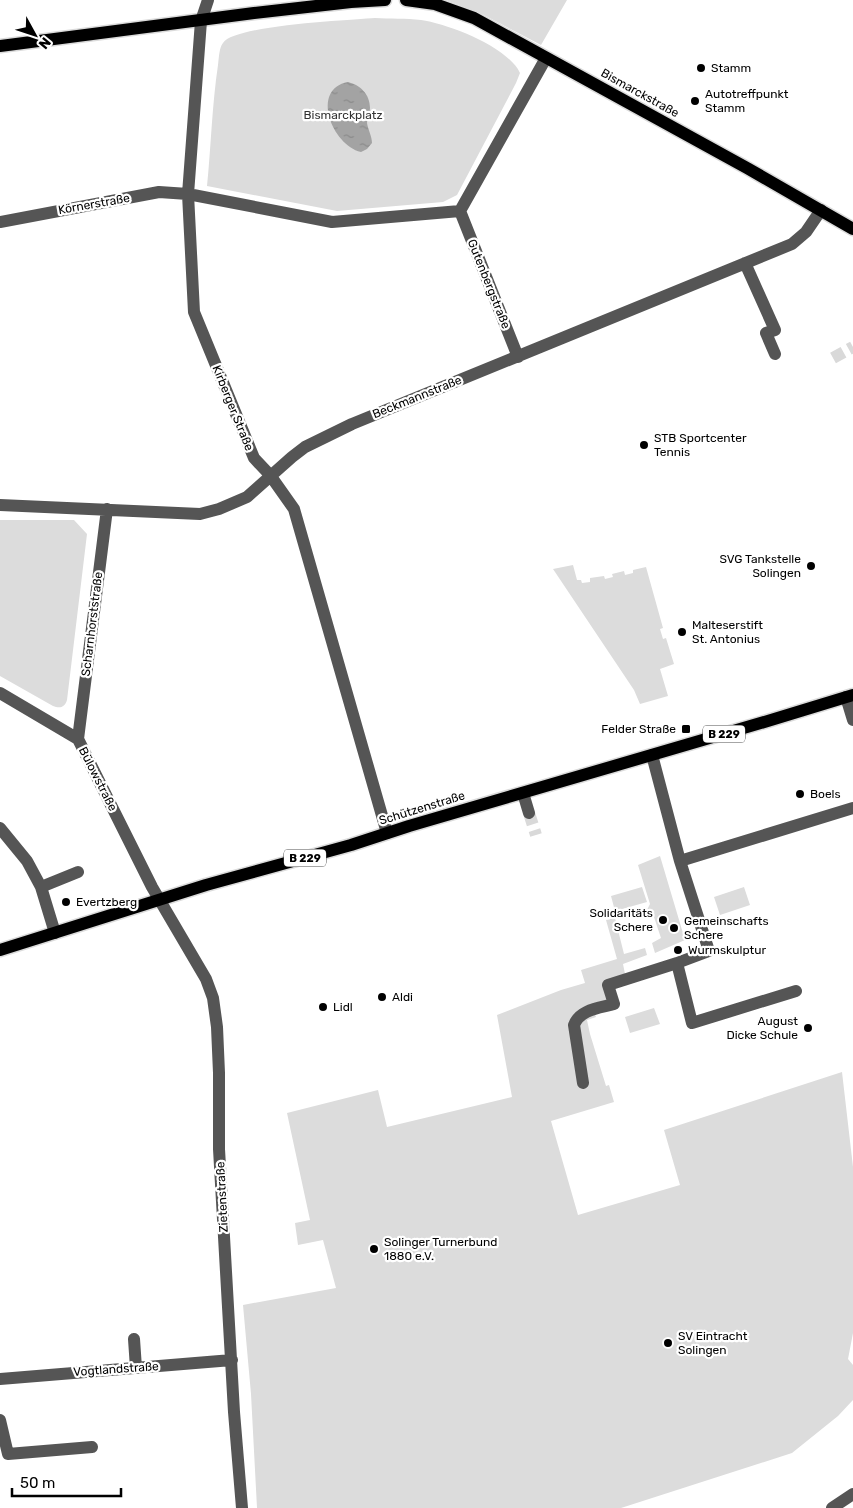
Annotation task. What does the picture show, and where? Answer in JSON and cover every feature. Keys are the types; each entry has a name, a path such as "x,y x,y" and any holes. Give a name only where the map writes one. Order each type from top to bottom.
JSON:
{"main road":[{"path":"0,46 332,4 385,0"},
{"name":"Bismarckstraße","path":"406,0 435,4 468,16 747,168 853,229"},
{"name":"Schützenstraße","path":"0,950 206,885 351,845 850,696"}],"street":[{"name":"Kirberger Straße","path":"208,0 201,20 188,194 194,312 254,458 294,509 387,833"},
{"path":"188,194 332,222 460,211 546,58"},
{"name":"Körnerstraße","path":"0,222 159,192 188,194"},
{"name":"Beckmannstraße","path":"0,505 200,514 209,512 247,497 292,457 317,440 796,242 806,232 821,210"},
{"name":"Gutenbergstraße","path":"460,211 518,356"},
{"path":"745,263 775,330 766,333 775,354"},
{"name":"Scharnhorststraße","path":"78,739 107,509"},
{"name":"Bülowstraße","path":"0,694 78,739 160,900"},
{"path":"850,696 853,720"},
{"path":"583,1083 574,1025 576,1018 582,1014 614,1004 608,985 709,951 680,861 652,755"},
{"path":"523,793 528,813"},
{"path":"680,861 853,808"},
{"path":"0,828 27,861 41,887 55,933"},
{"path":"41,887 78,872"},
{"name":"Zietenstraße","path":"160,900 206,979 215,1010 219,1073 219,1148 242,1508"},
{"path":"677,963 692,1023 796,992"},
{"path":"134,1339 136,1368"},
{"name":"Vogtlandstraße","path":"0,1379 232,1360"},
{"path":"0,1420 8,1454 92,1447"},
{"path":"838,1507 853,1494"}],"green space":[{"path":"446,0 567,0 541,45 484,15"},
{"name":"Bismarckplatz","path":"375,18 421,20 447,26 491,46 513,63 520,73 457,195 443,202 337,211 207,186 216,80 220,50 223,43 232,37 248,32 294,24"},
{"path":"0,520 74,520 87,534 67,700 62,707 53,706 0,676"},
{"path":"573,565 577,580 581,580 582,583 590,582 590,578 604,576 605,579 613,577 612,574 624,571 625,575 633,573 633,570 646,567 663,628 660,629 663,639 666,638 674,664 660,669 668,696 640,704 634,690 553,569"},
{"path":"660,856 685,940 655,953 652,943 661,938 654,917 646,912 650,904 638,865"},
{"path":"642,887 647,902 615,911 611,896"},
{"path":"744,887 750,905 720,915 714,897"},
{"path":"615,918 624,954 645,948 647,955 623,964 625,974 606,981 610,1001 593,1008 596,1017 587,1020 606,1086 609,1085 614,1102 551,1121 578,1215 680,1185 664,1130 842,1072 853,1167 853,1333 848,1359 853,1365 853,1400 838,1416 792,1453 621,1508 257,1508 251,1394 243,1305 336,1288 323,1240 298,1245 295,1223 310,1220 287,1113 378,1090 387,1127 512,1097 497,1015 561,990 585,983 581,970 617,959 606,920"},
{"path":"654,1008 660,1024 630,1033 625,1017"}],"water":[{"path":"348,82 364,91 370,103 367,123 372,143 361,152 341,139 329,117 328,105 330,95 336,87"}],"tunnel":[{"path":"833,358 853,347"},
{"path":"529,813 536,835"}],"place":[{"name":"Stamm","path":"701,68"},
{"name":"Autotreffpunkt Stamm","path":"695,101"},
{"name":"STB Sportcenter Tennis","path":"644,445"},
{"name":"SVG Tankstelle Solingen","path":"811,566"},
{"name":"Malteserstift St. Antonius","path":"682,632"},
{"name":"Felder Straße","path":"686,729"},
{"name":"Boels","path":"800,794"},
{"name":"Evertzberg","path":"66,902"},
{"name":"Solidaritäts Schere","path":"663,920"},
{"name":"Gemeinschafts Schere","path":"674,928"},
{"name":"Wurmskulptur","path":"678,950"},
{"name":"Aldi","path":"382,997"},
{"name":"Lidl","path":"323,1007"},
{"name":"August Dicke Schule","path":"808,1028"},
{"name":"Solinger Turnerbund 1880 e.V.","path":"374,1249"},
{"name":"SV Eintracht Solingen","path":"668,1343"}]}
